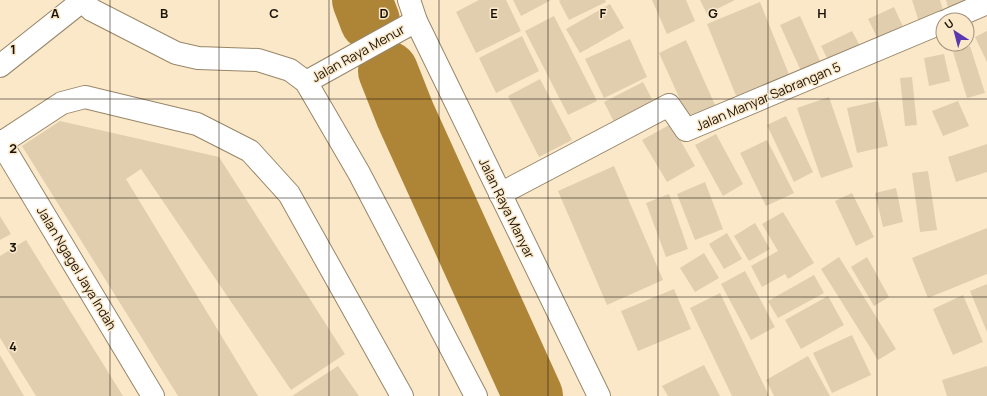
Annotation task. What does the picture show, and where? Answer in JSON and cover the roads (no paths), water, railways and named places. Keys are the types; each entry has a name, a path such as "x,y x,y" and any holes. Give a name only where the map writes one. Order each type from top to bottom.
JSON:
{"main road":[{"name":"Jalan Raya Menur","path":"82,1 92,10 176,53 198,58 258,60 290,70 306,82 416,21 408,0"},
{"path":"0,66 82,1"},
{"path":"966,12 987,3"},
{"name":"Jalan Raya Manyar","path":"416,21 599,396"},
{"name":"Jalan Manyar Sabrangan 5","path":"500,194 669,105 686,130 935,25"},
{"path":"306,82 358,173 476,396"},
{"path":"1,142 62,103 85,97 197,124 250,151 289,194 402,396"},
{"name":"Jalan Ngagel Jaya Indah","path":"1,142 153,396"}],"waterway":[{"path":"362,0 370,21"},
{"path":"388,71 405,114 533,396"}]}
